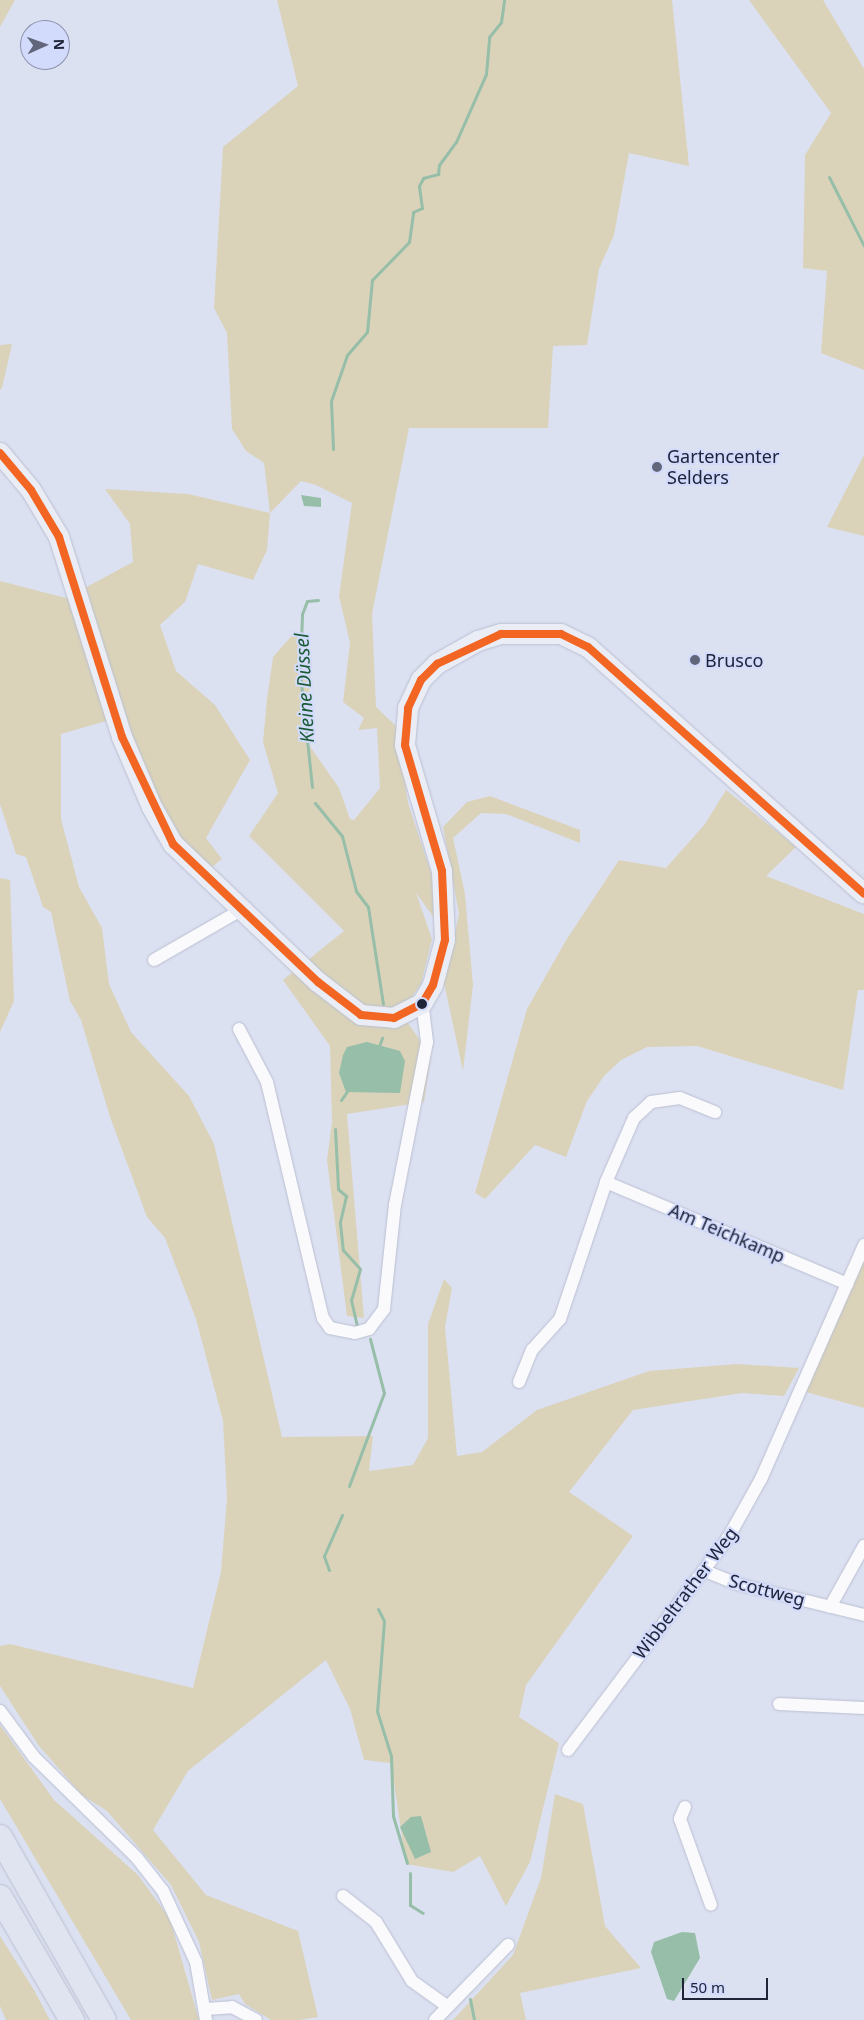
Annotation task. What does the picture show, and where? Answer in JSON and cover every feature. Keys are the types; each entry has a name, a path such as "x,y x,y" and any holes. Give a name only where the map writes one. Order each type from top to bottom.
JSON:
{"highway":[{"path":"0,1837 104,2020"},
{"path":"0,1897 72,2020"}],"main road":[{"path":"0,453 31,490 59,537 120,730 152,807 173,844 342,1004 361,1015 394,1018 422,1004 433,985 445,940 446,899 436,841 405,745 408,708 421,680 437,664 478,641 501,634 561,634 588,647 864,894"}],"street":[{"path":"154,960 241,910"},
{"path":"239,1029 267,1082 323,1318 330,1328 356,1333 370,1330 384,1309 395,1205 427,1042 422,1004"},
{"path":"520,1382 532,1350 560,1319 606,1182 634,1118 651,1102 680,1098 715,1112"},
{"name":"Am Teichkamp","path":"606,1182 847,1284"},
{"name":"Wibbeltrather Weg","path":"568,1750 705,1571 761,1478 864,1245"},
{"name":"Scottweg","path":"830,1607 864,1546"},
{"name":"Scottweg","path":"705,1571 737,1584 864,1615"},
{"path":"779,1704 864,1708"},
{"path":"0,1711 34,1757 100,1826 137,1858 163,1891 186,1933 206,2015 232,2007 256,2020"},
{"path":"685,1807 680,1819 711,1904"},
{"path":"344,1896 376,1922 412,1981 448,2007"},
{"path":"436,2020 508,1945"}],"shaded area":[{"path":"0,0 15,0 0,27"},
{"path":"277,0 672,0 689,166 629,153 614,235 599,269 587,345 553,346 548,428 409,428 372,614 376,707 396,726 408,803 435,885 440,926 416,893 432,939 421,984 406,1005 396,1006 431,1056 424,1102 347,1114 364,1318 347,1316 327,1160 332,1122 330,1046 283,980 344,931 249,836 278,793 263,742 267,699 273,657 296,631 312,663 305,739 339,788 350,819 354,820 380,788 377,728 358,730 364,718 343,702 350,643 339,596 352,503 316,485 301,481 270,513 264,463 246,451 232,429 227,333 214,308 223,147 298,86"},
{"path":"749,0 823,0 864,69 864,370 821,353 827,271 803,268 805,155 831,113"},
{"path":"12,344 2,388 0,390 0,345"},
{"path":"864,455 864,536 827,527"},
{"path":"105,489 188,494 270,513 267,550 253,580 198,564 185,602 160,625 176,671 215,705 250,760 206,838 222,859 206,872 173,838 120,717 61,734 61,819 79,887 102,928 109,984 131,1032 189,1096 214,1144 282,1437 373,1436 369,1471 413,1465 428,1438 428,1324 444,1279 452,1288 445,1327 457,1456 482,1452 537,1410 649,1371 737,1364 799,1368 784,1396 742,1393 633,1410 569,1492 633,1536 526,1685 519,1717 559,1743 530,1862 506,1906 480,1856 453,1872 406,1864 391,1763 364,1760 350,1709 326,1660 188,1771 153,1830 206,1895 298,1931 318,2017 300,2020 271,2020 245,2004 239,1994 212,2000 199,1942 171,1885 107,1811 82,1795 39,1746 0,1686 0,1646 10,1644 193,1688 221,1572 227,1498 223,1421 196,1319 165,1238 147,1217 110,1117 81,1020 70,1001 51,912 43,907 26,857 16,854 0,804 0,581 66,598 133,562 130,524"},
{"path":"301,495 321,498 321,507 304,506"},
{"path":"726,790 796,847 766,876 864,914 864,990 858,990 843,1090 697,1046 647,1047 621,1060 604,1076 587,1101 566,1157 535,1145 485,1199 475,1193 527,1009 565,942 619,860 666,868 705,824"},
{"path":"490,796 580,830 580,843 506,814 481,813 453,838 465,894 473,985 463,1071 444,983 459,914 443,827 467,802"},
{"path":"0,878 10,880 14,1001 0,1032"},
{"path":"367,1042 400,1051 405,1061 400,1093 346,1092 339,1073 343,1055 347,1047"},
{"path":"864,1261 864,1408 806,1392"},
{"path":"0,1725 54,1800 138,1875 170,1919 199,2020 131,2020 0,1799"},
{"path":"555,1794 583,1804 605,1926 641,1968 520,1993 526,2020 453,2020 513,1955 541,1878"},
{"path":"421,1816 431,1852 415,1859 400,1827 411,1817"},
{"path":"682,1932 695,1933 700,1958 674,2001 667,1999 651,1952 654,1942"},
{"path":"0,1936 34,1990 50,2020 6,2020 0,2006"}],"waterway":[{"name":"Kleine Düssel","path":"333,449 331,401 347,355 367,332 372,280 409,242 413,212 422,208 419,186 423,178 438,174 439,165 456,142 486,74 489,37 501,22 504,0"},
{"path":"829,177 864,246"},
{"name":"Kleine Düssel","path":"312,787 300,672 302,614 307,601 318,600"},
{"name":"Kleine Düssel","path":"315,803 342,836 356,891 368,907 383,1004"},
{"name":"Kleine Düssel","path":"378,1049 382,1038"},
{"name":"Kleine Düssel","path":"341,1100 348,1090"},
{"name":"Kleine Düssel","path":"335,1129 338,1189 346,1196 340,1223 343,1250 360,1269 351,1300 357,1326"},
{"name":"Kleine Düssel","path":"349,1486 384,1393 370,1339"},
{"name":"Kleine Düssel","path":"329,1570 324,1556 342,1515"},
{"name":"Kleine Düssel","path":"378,1609 384,1621 377,1711 391,1756 393,1816 407,1863"},
{"name":"Kleine Düssel","path":"410,1873 410,1905 423,1913"},
{"name":"Kleine Düssel","path":"470,1999 474,2020"}],"transit line":[{"path":"0,453 31,490 59,537 122,737 173,844 318,982 361,1015 394,1018 422,1004 433,985 445,940 442,871 405,745 408,708 421,680 437,664 501,634 561,634 588,647 864,894"}],"place":[{"name":"Gartencenter Selders","path":"657,467"},
{"name":"Brusco","path":"695,660"}]}
